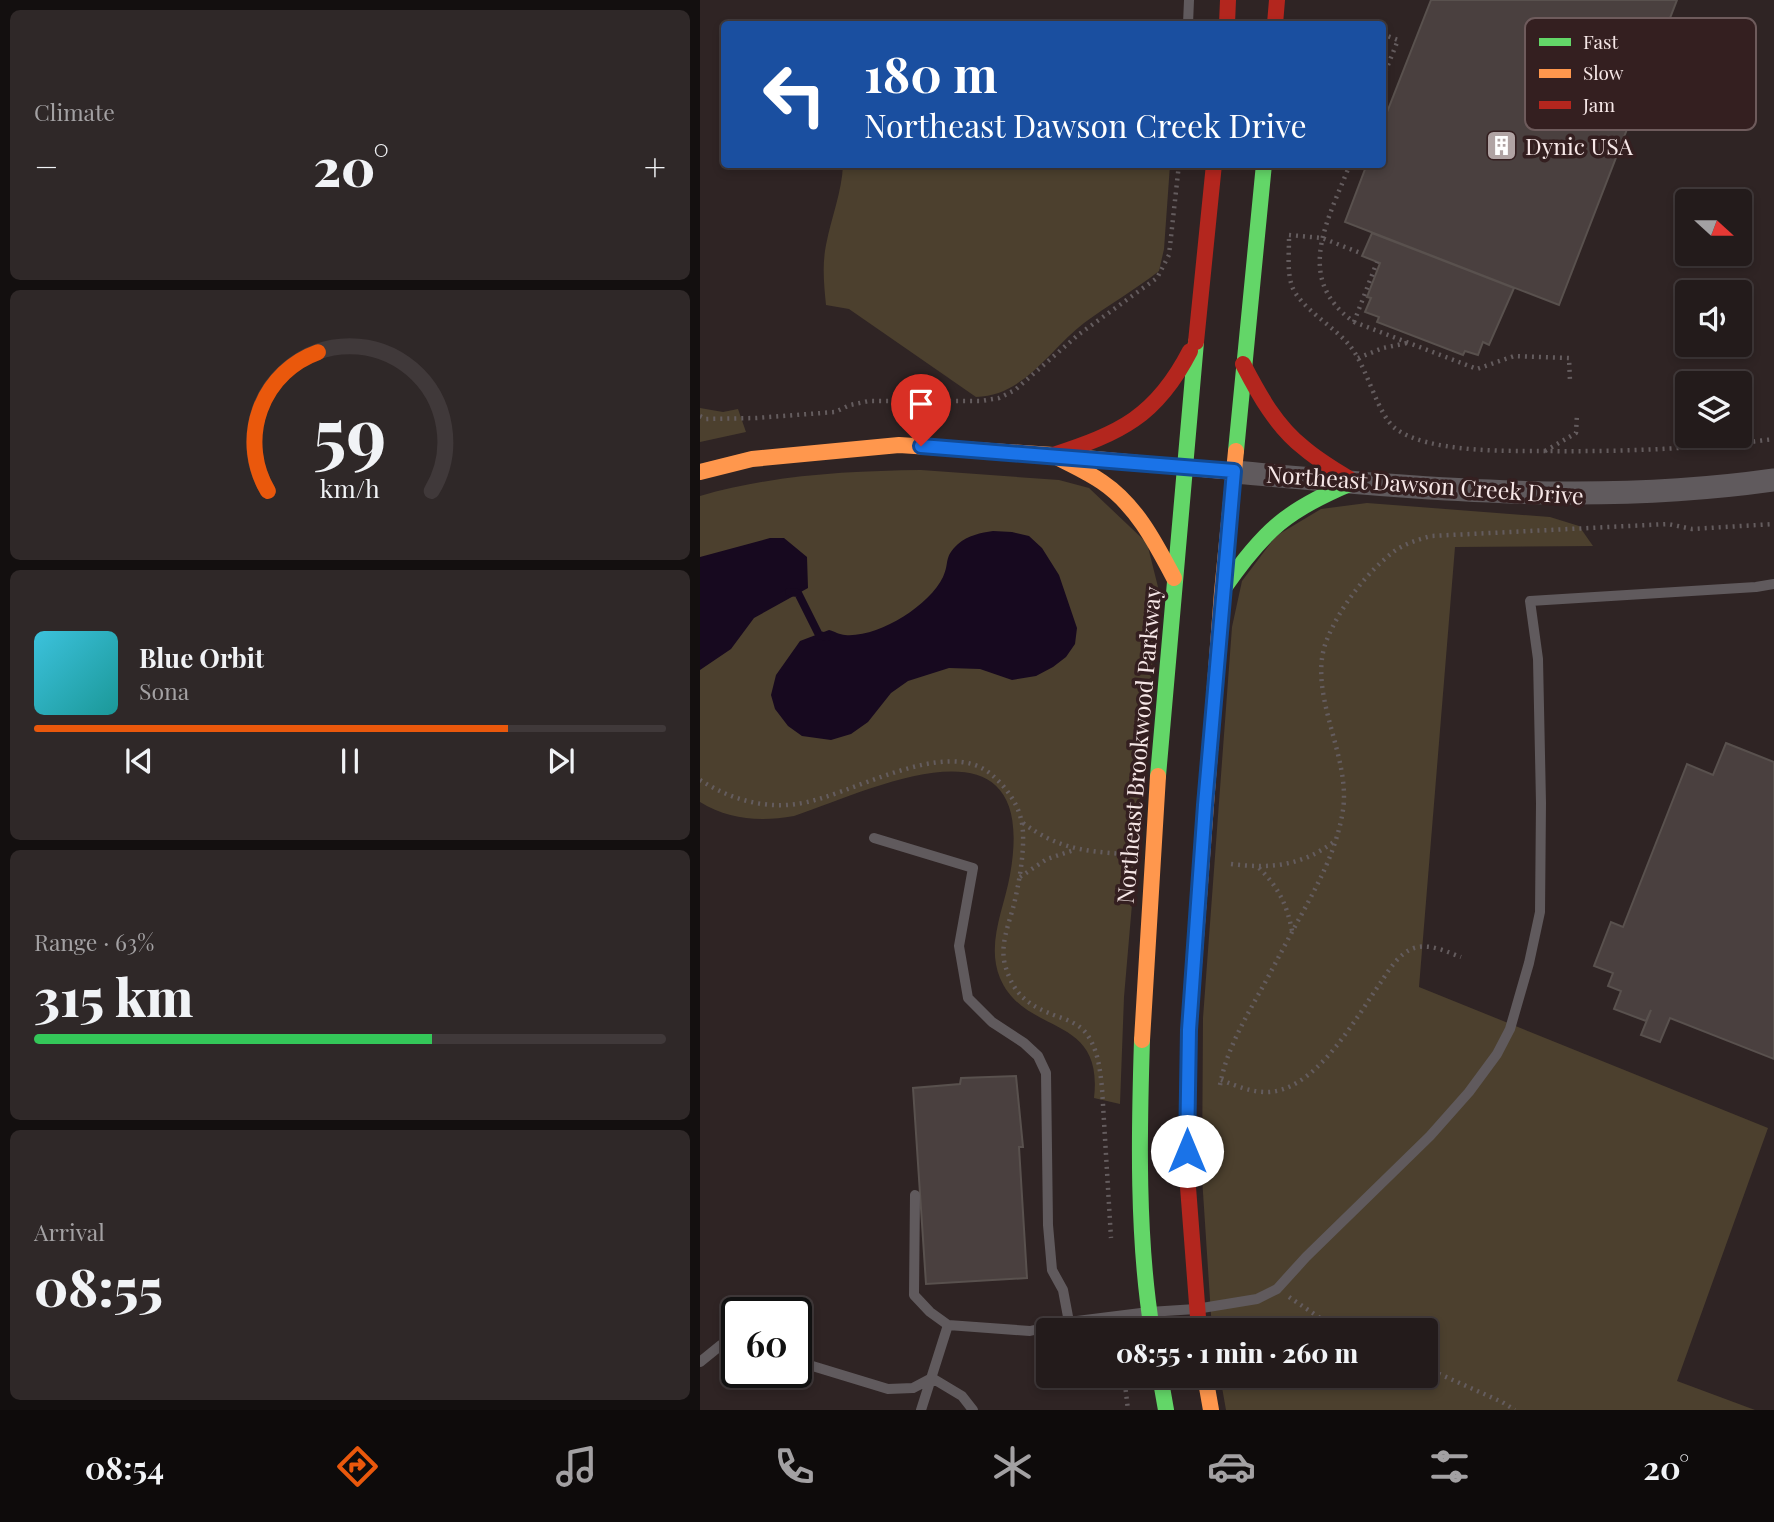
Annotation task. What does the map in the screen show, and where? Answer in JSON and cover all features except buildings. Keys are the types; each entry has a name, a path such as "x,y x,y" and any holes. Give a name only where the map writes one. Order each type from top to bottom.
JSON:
{"main road":[{"path":"1227,21 1228,0"},
{"path":"1275,21 1277,0"},
{"name":"Northeast Brookwood Parkway","path":"1150,1318 1140,1140 1140,1036 1146,923 1174,578 1214,168"},
{"path":"1197,1318 1187,1174 1189,1030 1222,592 1265,168"},
{"path":"1053,455 1104,439 1125,428 1152,407 1181,372 1197,335"},
{"path":"1243,363 1261,398 1279,423 1303,448 1354,482"},
{"name":"Northeast Dawson Creek Drive","path":"700,472 752,460 898,445 1234,471"},
{"path":"1053,455 1103,482 1118,496 1140,519 1174,578"},
{"path":"1222,592 1251,550 1285,518 1304,504 1354,482"},
{"path":"1162,1388 1166,1410"},
{"path":"1207,1388 1211,1410"}],"street":[{"name":"Northeast Dawson Creek Drive","path":"1234,471 1488,492 1582,495 1633,494 1774,480"}],"lane":[{"path":"1188,21 1189,0"},
{"path":"1101,1318 1196,1309 1257,1299 1277,1289 1306,1257 1430,1136 1469,1092 1497,1054 1510,1030 1536,937 1542,880 1538,659 1530,601 1774,584"},
{"path":"874,838 973,868 959,946 968,998 992,1022 1024,1043 1038,1056 1046,1073 1048,1226 1052,1270 1063,1290 1068,1318"},
{"path":"915,1195 914,1294 929,1311 948,1325 1036,1330"},
{"path":"921,1410 948,1325"},
{"path":"700,1362 721,1345"},
{"path":"812,1367 888,1389 914,1388 932,1378"},
{"path":"932,1378 962,1396 973,1410"}],"path":[{"path":"1386,36 1398,40 1386,70"},
{"path":"700,416 706,419 756,418 835,412 869,401 981,401 999,398 1015,390 1086,328 1157,278 1169,255 1179,168"},
{"path":"1348,168 1322,238 1318,266 1321,281 1336,306 1354,322 1476,369 1514,356 1569,358 1570,381"},
{"path":"1363,254 1322,238 1289,234 1289,277 1295,294 1351,346 1390,423 1409,436 1429,442 1489,450 1586,452 1718,447 1774,439"},
{"path":"1354,322 1377,262"},
{"path":"1358,358 1383,348 1409,343"},
{"path":"1544,451 1576,433 1577,414"},
{"path":"1461,957 1427,946 1404,953 1337,1045 1321,1062 1284,1090 1248,1090 1221,1080 1237,1032 1323,876 1335,841 1343,807 1342,788 1321,666 1325,645 1334,625 1367,578 1392,553 1413,541 1431,536 1668,524 1692,529 1774,524"},
{"path":"700,780 719,792 771,805 794,805 827,798 891,774 957,761 974,764 1003,785 1023,822 1019,877 1004,943 1004,959 1014,990 1028,1001 1084,1031 1094,1046 1100,1066 1112,1246"},
{"path":"1023,822 1053,842 1076,850 1127,855"},
{"path":"1229,864 1280,867 1320,853 1335,841"},
{"path":"1019,877 1047,859 1076,850"},
{"path":"1259,867 1281,895 1292,932"},
{"path":"1277,1289 1320,1318"},
{"path":"1438,1373 1515,1410"},
{"path":"1125,1388 1128,1410"}],"shaded area":[{"path":"843,168 1170,168 1164,249 1159,271 1084,323 1022,380 993,395 976,397 849,309 826,305 825,252"},
{"path":"700,408 723,412 738,409 746,432 700,442"},
{"path":"921,470 1059,480 1089,488 1147,543 1159,591 1124,997 1120,1104 1094,1098 1094,1071 1087,1051 1075,1038 1027,1010 1012,997 1000,978 996,965 995,939 1010,875 1013,823 1001,791 977,775 945,772 907,778 867,789 782,818 734,816 700,802 700,496 782,479"},
{"path":"1367,503 1550,517 1579,526 1593,546 1455,547 1419,987 1768,1128 1677,1381 1755,1410 1226,1410 1222,1388 1438,1388 1438,1318 1211,1318 1202,1177 1203,1018 1232,627 1242,581 1276,536 1321,509"},
{"path":"993,531 1029,536 1042,548 1059,575 1077,628 1075,644 1066,657 1036,676 1012,680 980,669 949,668 908,681 891,693 868,722 851,734 831,740 802,736 788,726 775,709 771,695 776,675 800,641 829,630 843,635 858,635 887,626 915,609 936,588 945,572 950,553 958,544 970,536"},
{"path":"770,538 784,538 807,557 808,588 754,618 731,649 700,670 700,557"}],"waterway":[{"path":"789,592 798,593 819,635 827,637"}],"traffic: fast":[{"path":"1236,451 1264,168"},
{"path":"1158,776 1196,342"},
{"path":"1224,588 1252,551 1279,523 1311,502 1354,482"},
{"path":"1142,1040 1141,1222 1150,1318"},
{"path":"1162,1388 1166,1410"}],"traffic: slow":[{"path":"700,472 752,459 899,445 1053,455 1234,472"},
{"path":"1194,964 1222,592 1236,451"},
{"path":"1053,455 1096,478 1125,502 1152,538 1174,578"},
{"path":"1142,1040 1158,776"},
{"path":"1207,1388 1211,1410"}],"traffic: jam":[{"path":"1227,21 1228,0"},
{"path":"1275,21 1277,0"},
{"path":"1196,342 1214,168"},
{"path":"1053,455 1098,439 1134,420 1164,392 1190,351"},
{"path":"1243,364 1262,398 1285,430 1310,453 1354,482"},
{"path":"1194,964 1189,1030 1187,1174 1198,1318"}],"place":[{"name":"Dynic USA","path":"1502,145"}],"route":[{"path":"921,446 1234,471 1222,592 1189,1030 1187,1151"}]}
